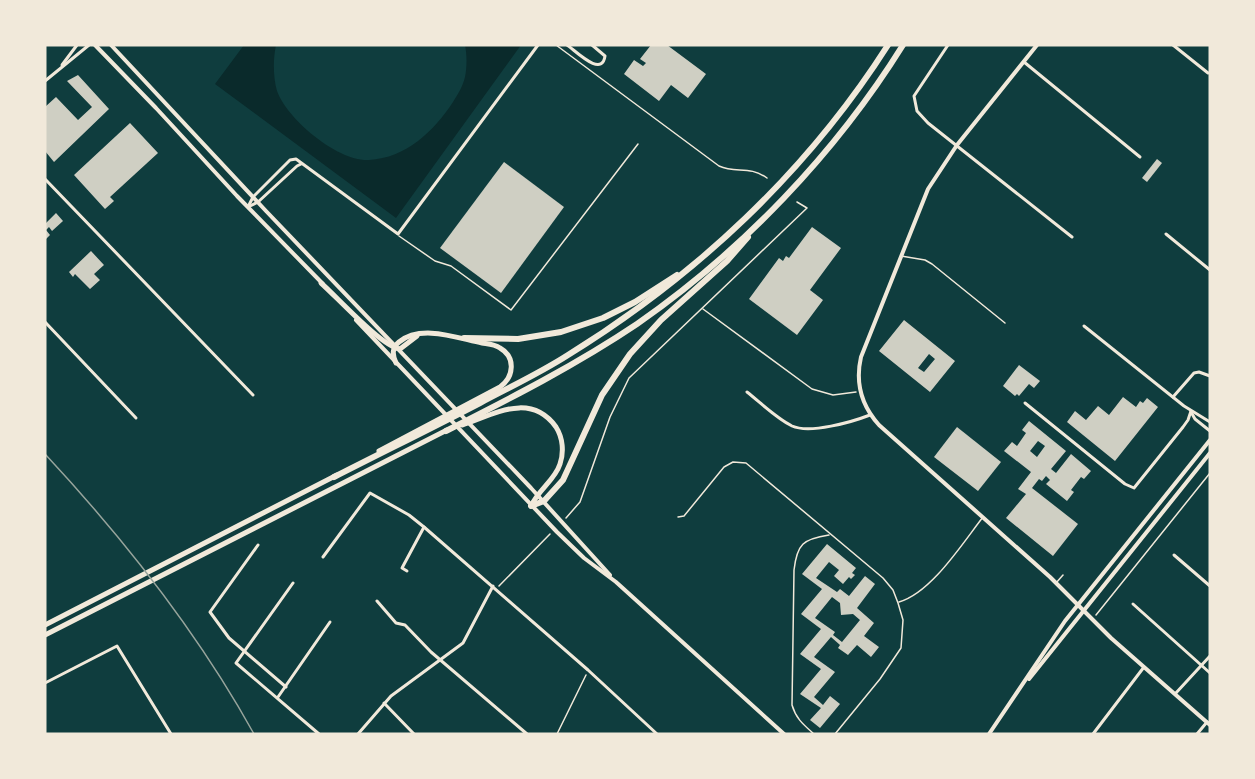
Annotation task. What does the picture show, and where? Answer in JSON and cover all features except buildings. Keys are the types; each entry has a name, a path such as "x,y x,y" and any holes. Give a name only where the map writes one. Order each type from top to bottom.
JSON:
{"highway":[{"path":"334,477 472,404 550,366 629,315 700,260 751,213 812,148 856,92 888,45"},
{"path":"444,432 482,415 636,324 705,271 759,222 809,170 840,133 903,45"},
{"path":"531,506 544,501 566,474 602,395 630,354 661,320 727,261 759,222"},
{"path":"464,339 518,339 561,332 635,302 700,260"}],"main road":[{"path":"321,282 381,340 396,347"},
{"path":"396,363 396,347 409,335 429,334 464,339 502,349 510,359 512,366 508,379 504,384 472,404"},
{"path":"482,415 506,409 527,409 543,415 558,431 562,446 561,461 554,475 537,494 531,506"},
{"path":"45,635 444,432"},
{"path":"45,625 334,477"}],"street":[{"path":"45,81 61,66 77,45"},
{"path":"61,66 75,58 89,45"},
{"path":"95,45 531,506 574,549 616,582 784,734"},
{"path":"111,45 544,501 616,582"},
{"path":"248,207 253,197 290,160 296,159 398,234 538,45"},
{"path":"567,45 594,65 601,65 605,56 592,45"},
{"path":"948,45 914,96 916,111 1072,237"},
{"path":"1037,45 957,145 928,189 861,357 858,372 860,391 863,403 870,415 1056,583 1092,620 1208,723 1197,734"},
{"path":"1173,45 1208,73"},
{"path":"1024,62 1140,157"},
{"path":"248,207 258,202 297,166 303,164"},
{"path":"45,178 253,395"},
{"path":"1166,234 1210,270"},
{"path":"45,322 136,418"},
{"path":"1084,326 1191,411 1199,413 1210,422"},
{"path":"1173,397 1194,373 1199,372 1210,376"},
{"path":"747,392 792,426 803,429 850,423 870,415"},
{"path":"1025,403 1125,484 1134,488 1183,427 1191,411"},
{"path":"1191,411 1195,419 1210,431"},
{"path":"989,734 1078,605 1210,440"},
{"path":"1018,693 1210,453"},
{"path":"323,557 370,493 409,515 424,527 588,670 657,734"},
{"path":"407,571 402,568 424,527"},
{"path":"258,545 210,612 229,638 286,687"},
{"path":"1174,555 1210,586"},
{"path":"293,583 236,663 319,734"},
{"path":"358,734 384,703 463,643 495,588"},
{"path":"377,601 396,623 405,625 430,652 527,734"},
{"path":"1133,604 1210,673"},
{"path":"278,697 330,622"},
{"path":"45,683 117,646 171,734"},
{"path":"1175,694 1210,656"},
{"path":"1093,734 1144,667"},
{"path":"384,703 414,734"}],"lane":[{"path":"398,234 435,261 451,266 511,310 638,144"},
{"path":"900,256 925,260 932,264 1005,323"},
{"path":"678,517 684,516 724,467 733,462 746,463 883,578 893,590 903,620 902,648 835,734"},
{"path":"898,603 910,599 927,586 983,517"},
{"path":"814,734 801,723 792,705 795,557 807,539 830,535"},
{"path":"1056,583 1063,575"}],"path":[{"path":"556,45 719,166 725,169 751,170 767,178"},
{"path":"573,510 581,499 610,417 629,378 807,208 797,202"},
{"path":"703,309 812,389 833,394 860,391"},
{"path":"1092,620 1210,473"},
{"path":"495,588 544,541"},
{"path":"557,734 588,670"}],"water":[{"path":"244,45 276,45 274,68 277,91 291,114 315,137 329,146 357,159 369,160 395,154 407,148 428,133 437,123 463,84 466,65 465,45 521,45 396,218 215,84"}],"tram line":[{"path":"45,454 75,486 158,588 209,659 254,734"}]}
